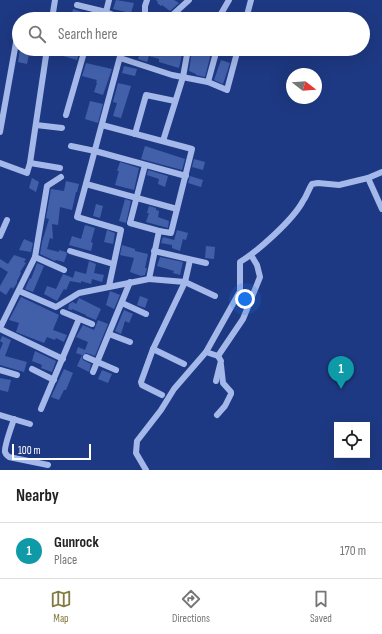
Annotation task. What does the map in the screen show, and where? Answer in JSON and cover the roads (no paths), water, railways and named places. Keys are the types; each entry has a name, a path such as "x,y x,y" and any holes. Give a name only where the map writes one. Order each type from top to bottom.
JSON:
{"street":[{"path":"53,12 55,0"},
{"path":"77,5 106,12 109,0"},
{"path":"145,12 147,0"},
{"path":"176,12 189,0"},
{"path":"222,12 229,0"},
{"path":"248,12 251,0"},
{"path":"0,132 13,56"},
{"path":"0,163 27,173 30,163 46,56"},
{"path":"66,115 83,56"},
{"path":"163,142 183,77 187,56"},
{"path":"208,82 216,56"},
{"path":"109,286 121,230 77,217 120,58 172,75 208,82 226,90 236,56"},
{"path":"135,134 146,95 175,101"},
{"path":"36,125 62,128"},
{"path":"102,125 192,149 171,233 130,223 144,165"},
{"path":"71,146 95,151 186,176"},
{"path":"30,163 60,168"},
{"path":"250,301 243,299 240,296 240,262 252,255 293,215 303,202 312,184 318,183 339,185 368,178 382,172"},
{"path":"61,177 47,186 35,257 0,328 63,359"},
{"path":"368,178 382,209"},
{"path":"86,184 177,209"},
{"path":"0,236 7,220"},
{"path":"149,279 159,231"},
{"path":"70,251 113,264"},
{"path":"154,251 206,263"},
{"path":"216,381 220,359 243,319 260,277 257,265 252,255"},
{"path":"35,257 64,270"},
{"path":"162,395 142,385 141,382 153,349 185,282 190,260"},
{"path":"19,291 56,307 79,293 149,279 185,282 215,296"},
{"path":"93,372 130,282"},
{"path":"146,470 136,453 138,441 161,410 174,389 206,352 240,293"},
{"path":"122,304 146,314"},
{"path":"63,312 92,324"},
{"path":"41,409 79,319"},
{"path":"109,334 130,342"},
{"path":"153,349 184,364"},
{"path":"206,352 220,359"},
{"path":"86,357 116,370"},
{"path":"217,415 231,394 223,383 220,359"},
{"path":"32,369 54,380"},
{"path":"0,370 17,375"},
{"path":"0,414 30,424"},
{"path":"14,418 5,452 7,455 9,457 48,465"}],"place":[{"name":"Gunrock","path":"341,389"}]}
